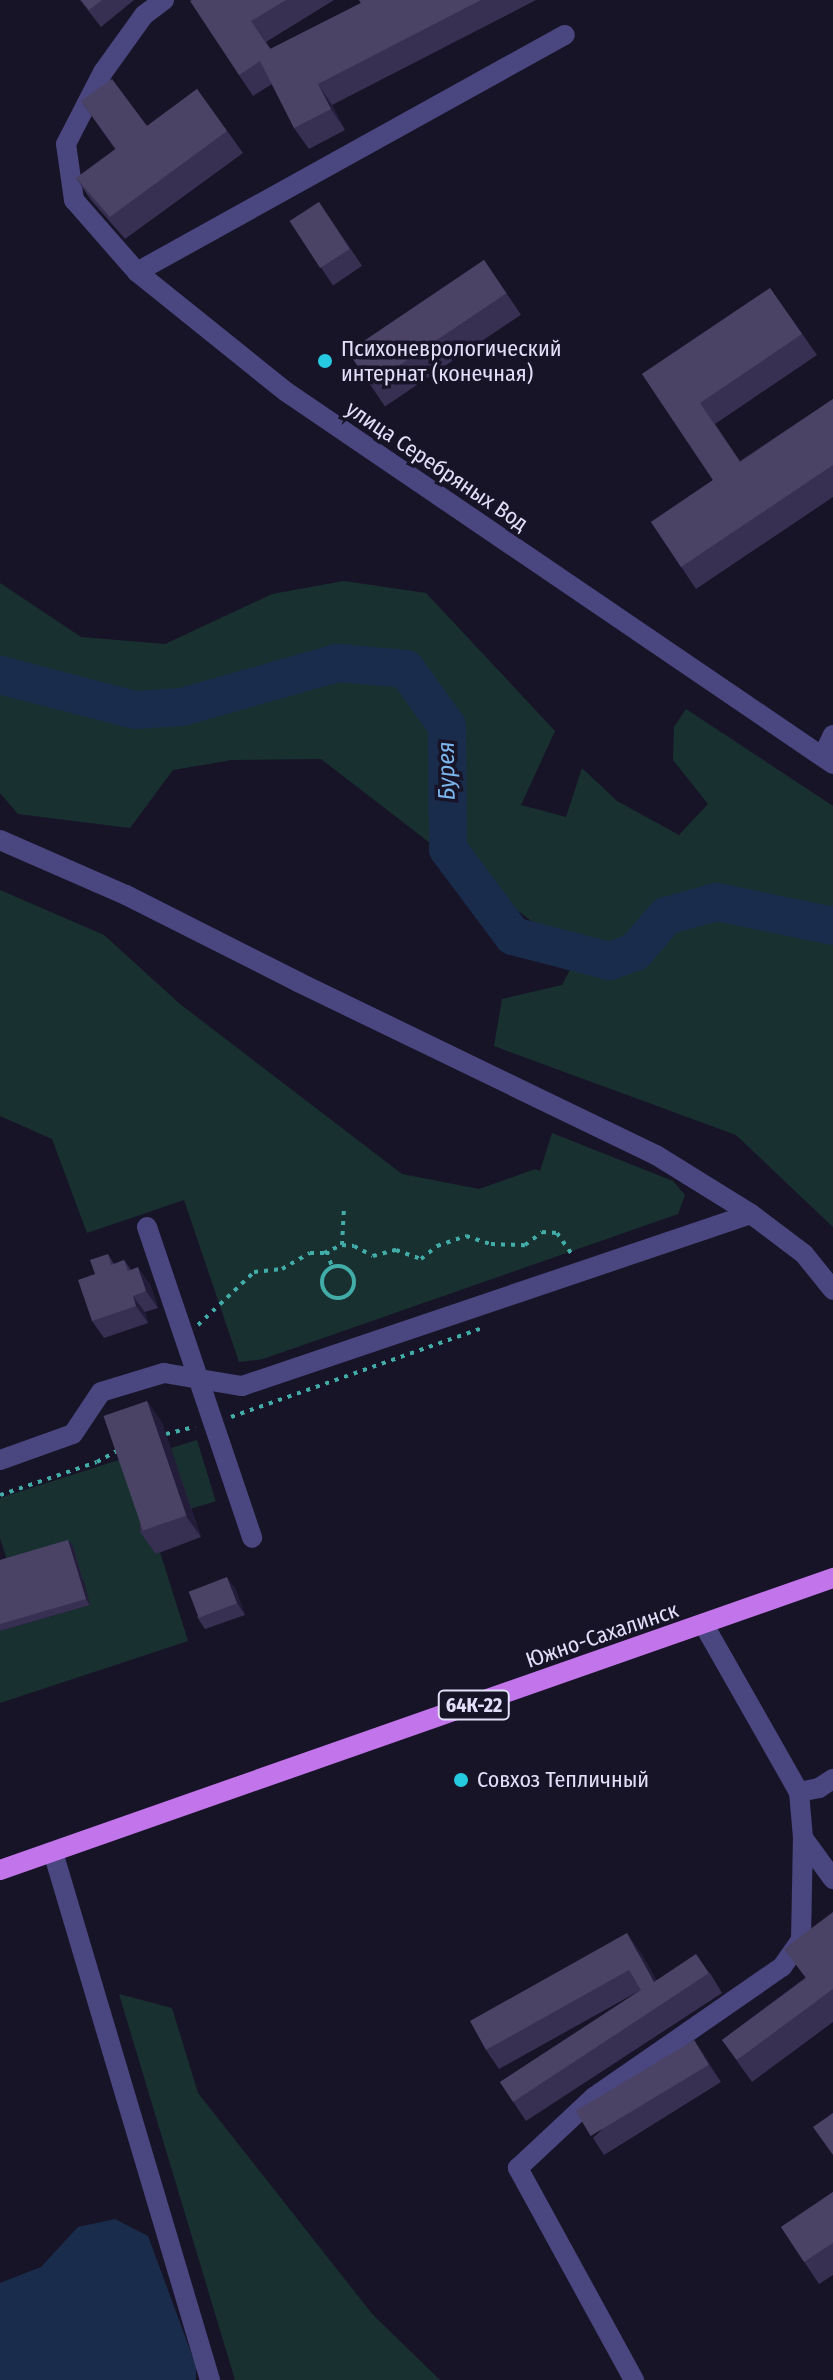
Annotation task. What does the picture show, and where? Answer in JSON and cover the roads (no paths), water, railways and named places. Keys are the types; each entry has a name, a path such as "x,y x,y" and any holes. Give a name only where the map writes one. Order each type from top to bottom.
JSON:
{"main road":[{"name":"64К-22","path":"704,1625 831,1580"},
{"name":"Южно-Сахалинск","path":"53,1852 704,1625"},
{"name":"64К-22","path":"0,1870 53,1852"}],"street":[{"name":"улица Серебряных Вод","path":"164,0 144,15 103,72 66,144 74,200 137,272 285,391 828,760"},
{"path":"137,272 565,35"},
{"path":"828,760 833,735"},
{"path":"0,840 126,895 656,1155 751,1214 804,1254 833,1290"},
{"path":"0,1460 73,1434 101,1392 164,1373 242,1386 751,1214"},
{"path":"147,1227 252,1538"},
{"path":"634,2380 518,2168 594,2097 782,1967 801,1940 803,1838 799,1792 704,1625"},
{"path":"799,1792 819,1788 833,1779"},
{"path":"803,1838 833,1879"},
{"path":"53,1852 210,2380"}],"water":[{"path":"115,2219 148,2236 196,2366 196,2380 0,2380 0,2283 41,2267 78,2227"}],"waterway":[{"name":"Бурея","path":"0,675 135,710 182,707 338,663 406,669 447,726 448,849 513,936 610,961 635,952 666,916 717,902 833,926"}],"place":[{"name":"Психоневрологический интернат (конечная)","path":"325,361"},
{"name":"Совхоз Тепличный","path":"461,1780"}]}
